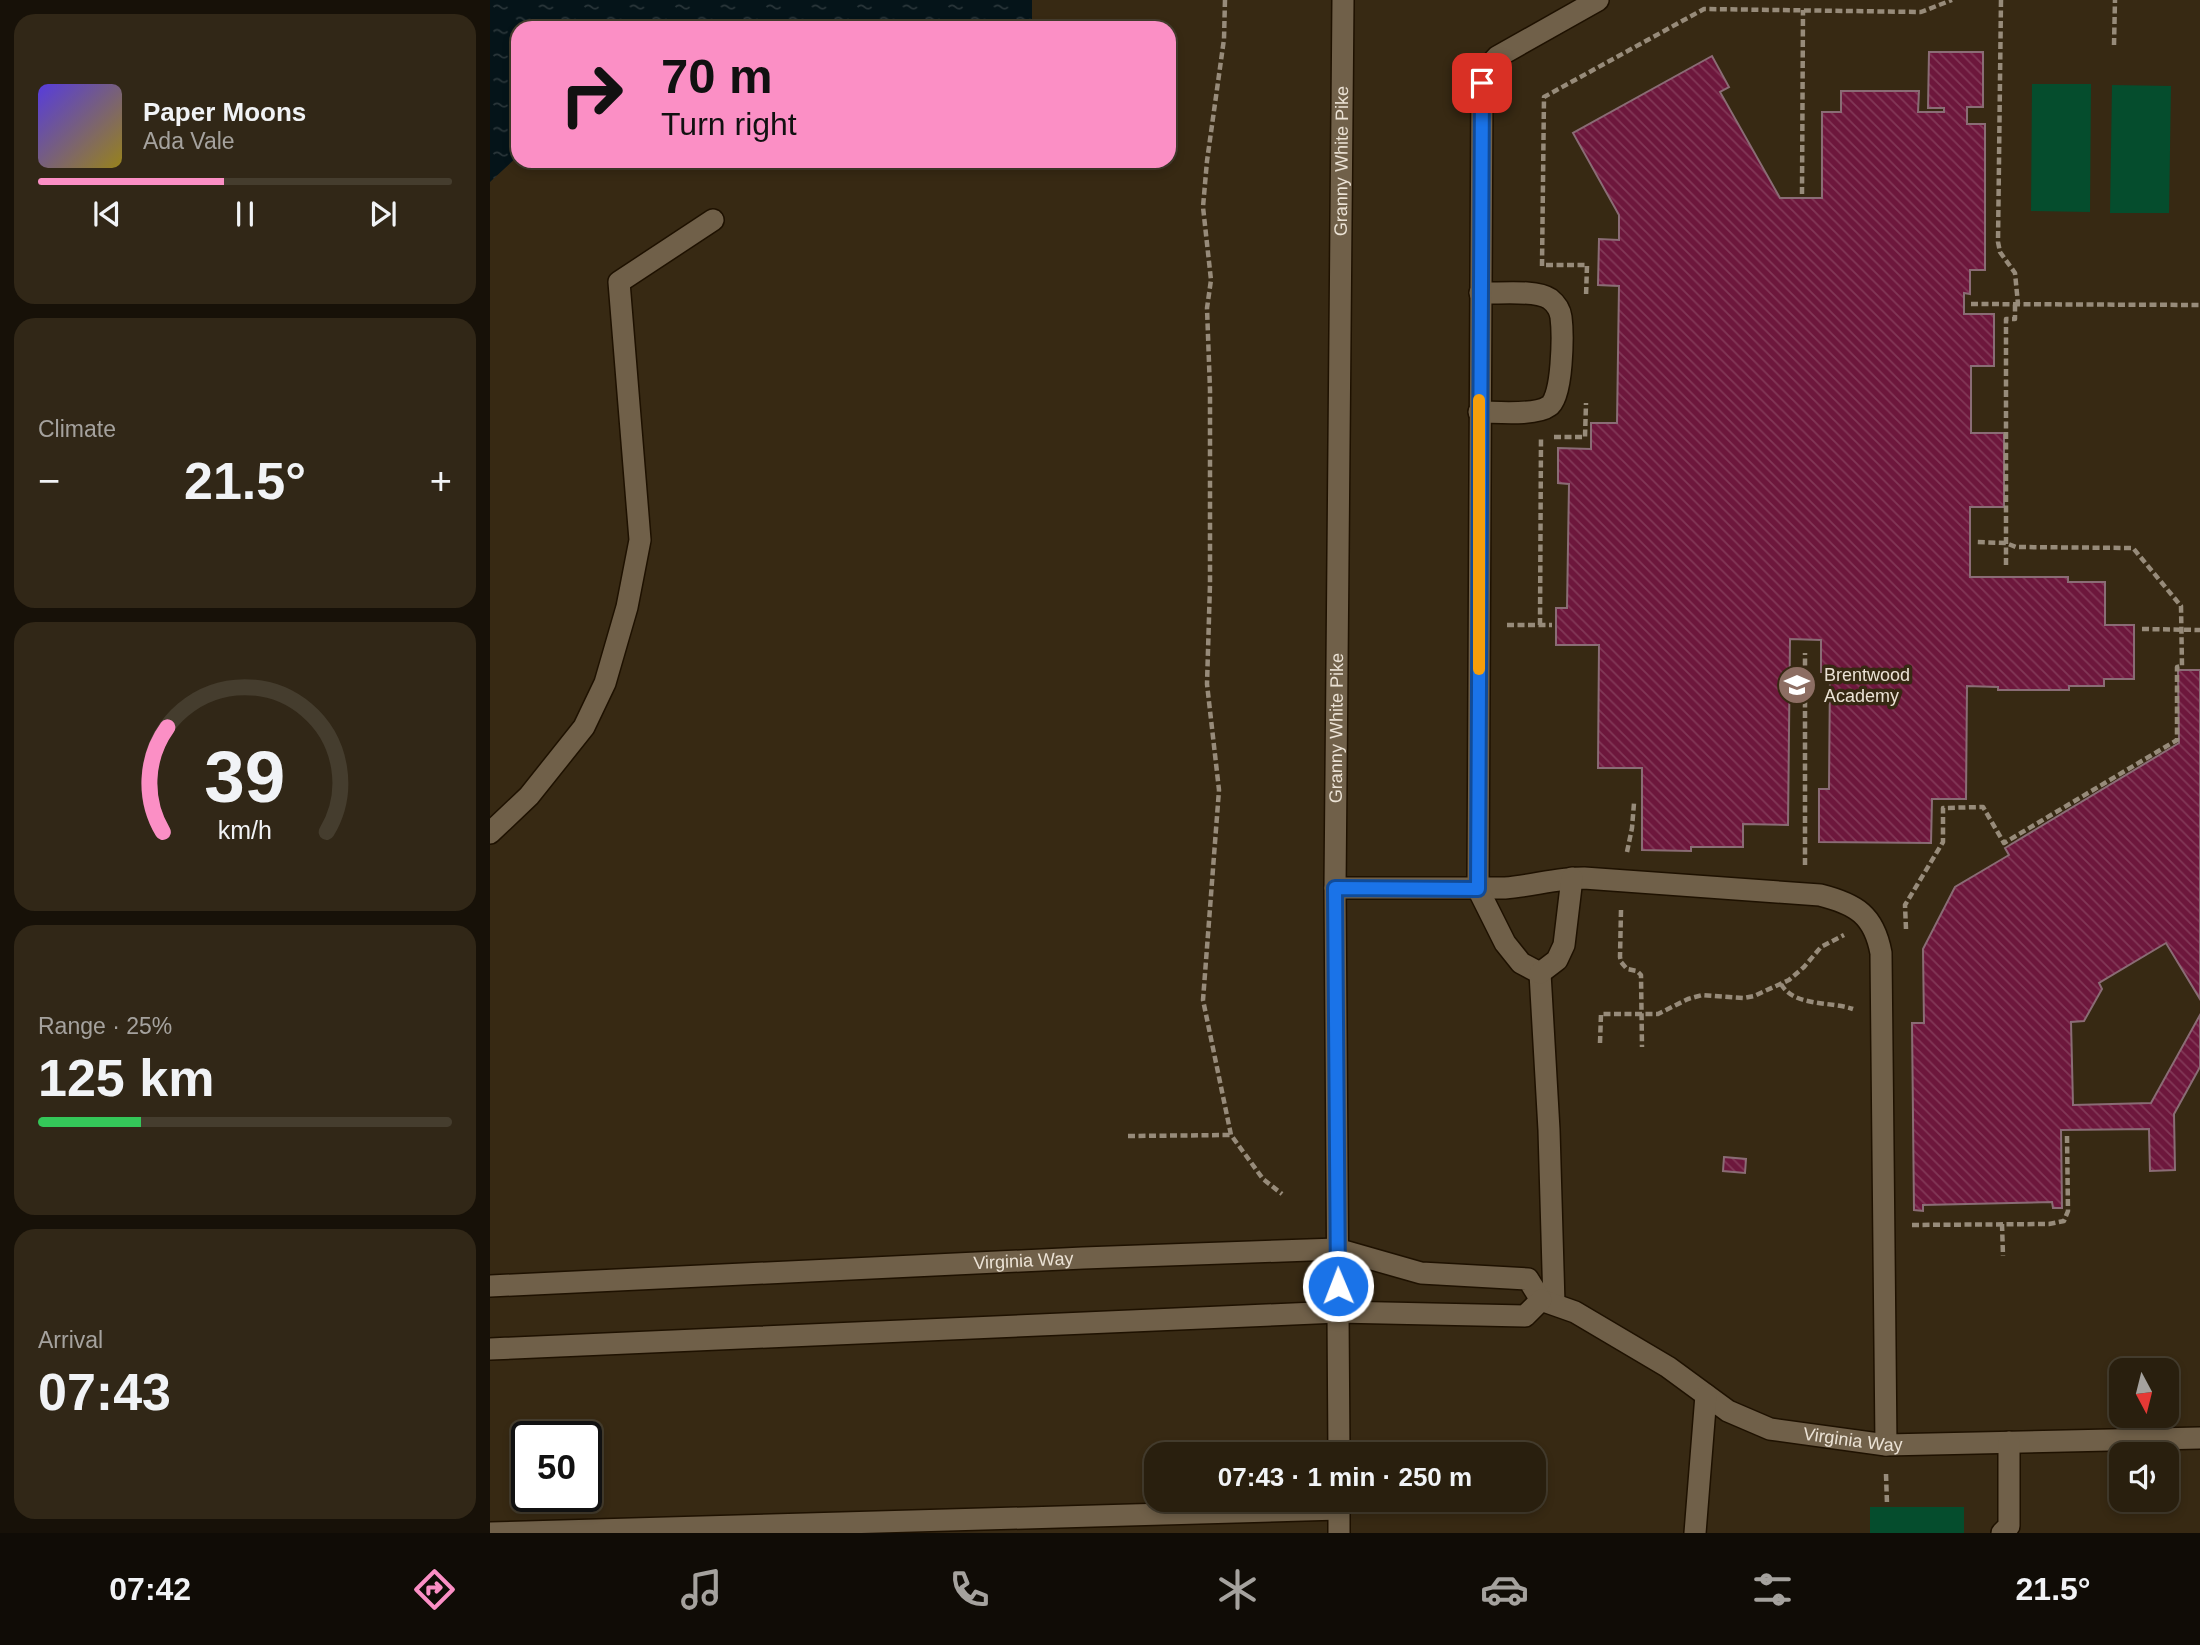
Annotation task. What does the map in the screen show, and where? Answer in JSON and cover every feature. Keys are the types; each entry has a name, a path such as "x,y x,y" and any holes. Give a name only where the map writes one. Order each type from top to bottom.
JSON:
{"street":[{"name":"Granny White Pike","path":"1339,1442 1335,888 1343,0"},
{"path":"1540,973 1521,963 1505,943 1478,889 1480,105 1483,75 1497,57 1598,0"},
{"path":"490,833 529,796 584,727 605,683 626,607 640,540 619,282 713,220"},
{"path":"1479,412 1541,410 1550,406 1557,397 1560,386 1561,317 1553,302 1542,295 1480,293"},
{"path":"1335,888 1478,889 1524,887 1572,878 1622,881 1820,895 1853,906 1870,922 1878,936 1881,954 1886,1445"},
{"path":"1540,973 1557,960 1564,945 1572,878"},
{"path":"490,1349 1338,1312 1525,1317 1548,1302 1549,1129 1540,973"},
{"name":"Virginia Way","path":"490,1286 1337,1249 1421,1273 1528,1279 1548,1302 1575,1312 1668,1367 1728,1410 1770,1429 1886,1445 2200,1438"},
{"path":"1695,1533 1706,1395"},
{"path":"2002,1533 2009,1526 2009,1442"},
{"path":"490,1533 821,1527 1159,1512"},
{"path":"1339,1512 1339,1533"}],"path":[{"path":"1225,0 1224,39 1203,207 1211,280 1206,321 1210,390 1207,684 1219,790 1203,1000 1230,1135 1263,1179 1282,1194"},
{"path":"1542,295 1545,97 1704,9 1921,12 1952,0"},
{"path":"2001,0 1998,242 2000,252 2011,265 2018,280 2015,319 2007,319 2006,565"},
{"path":"2114,45 2115,0"},
{"path":"1802,194 1803,10"},
{"path":"1971,304 2200,305"},
{"path":"1541,410 1541,625"},
{"path":"1906,933 1905,905 1943,842 1943,808 1983,807 2004,843 2177,740 2176,667 2182,666 2181,606 2133,548 2016,547 2006,542 1977,542"},
{"path":"1479,625 1552,625"},
{"path":"2142,629 2200,630"},
{"path":"1804,894 1805,653"},
{"path":"1634,803 1622,881 1621,962 1627,969 1637,971 1641,975 1642,1046"},
{"path":"1600,1043 1601,1014 1664,1012 1702,995 1744,998 1781,984 1797,974 1825,944 1870,922"},
{"path":"1781,984 1789,994 1804,1001 1836,1003 1855,1010 1882,1010"},
{"path":"1128,1136 1230,1135"},
{"path":"1910,1211 1911,1225 2049,1224 2064,1221 2068,1211 2067,1136"},
{"path":"2002,1224 2003,1256"}],"green space":[{"path":"2032,84 2091,84 2090,212 2031,211"},
{"path":"2112,85 2171,86 2169,213 2110,213"},
{"path":"1870,1507 1964,1507 1964,1533 1870,1533"}],"water":[{"path":"490,0 1032,0 1032,21 511,21 511,162 490,182"}],"building":[{"path":"1929,52 1983,52 1983,107 1967,107 1967,124 1985,124 1985,270 1970,270 1970,294 1964,293 1964,314 1994,314 1994,366 1971,366 1971,433 2004,433 2004,507 1970,507 1970,577 2068,577 2068,582 2105,582 2105,625 2134,625 2134,679 2104,679 2104,686 2069,686 2069,690 1998,690 1998,687 1967,686 1966,799 1932,799 1931,843 1819,842 1819,789 1829,789 1830,672 1821,672 1821,640 1790,639 1788,825 1743,824 1743,847 1691,847 1691,851 1642,850 1642,768 1598,768 1599,645 1556,645 1556,608 1567,608 1569,484 1558,483 1558,448 1591,449 1591,423 1617,423 1619,286 1598,285 1599,239 1619,240 1619,215 1573,133 1712,56 1729,87 1720,92 1780,198 1822,198 1822,112 1841,112 1841,91 1919,91 1918,112 1944,112 1944,108 1928,108"},
{"path":"2178,670 2200,670 2200,999 2166,943 2099,983 2102,989 2084,1021 2071,1022 2073,1105 2151,1103 2200,1015 2200,1067 2174,1114 2175,1170 2150,1171 2149,1129 2061,1130 2062,1208 2053,1208 2052,1202 1923,1205 1923,1211 1914,1210 1912,1023 1924,1023 1923,949 1955,887 2009,855 2005,848 2179,743"},
{"path":"1724,1157 1746,1159 1745,1173 1723,1171"}],"slow traffic":[{"path":"1479,400 1479,669"}],"place":[{"name":"Brentwood Academy","path":"1797,685"}],"route":[{"path":"1338,1286 1335,888 1478,889 1482,83"}]}
